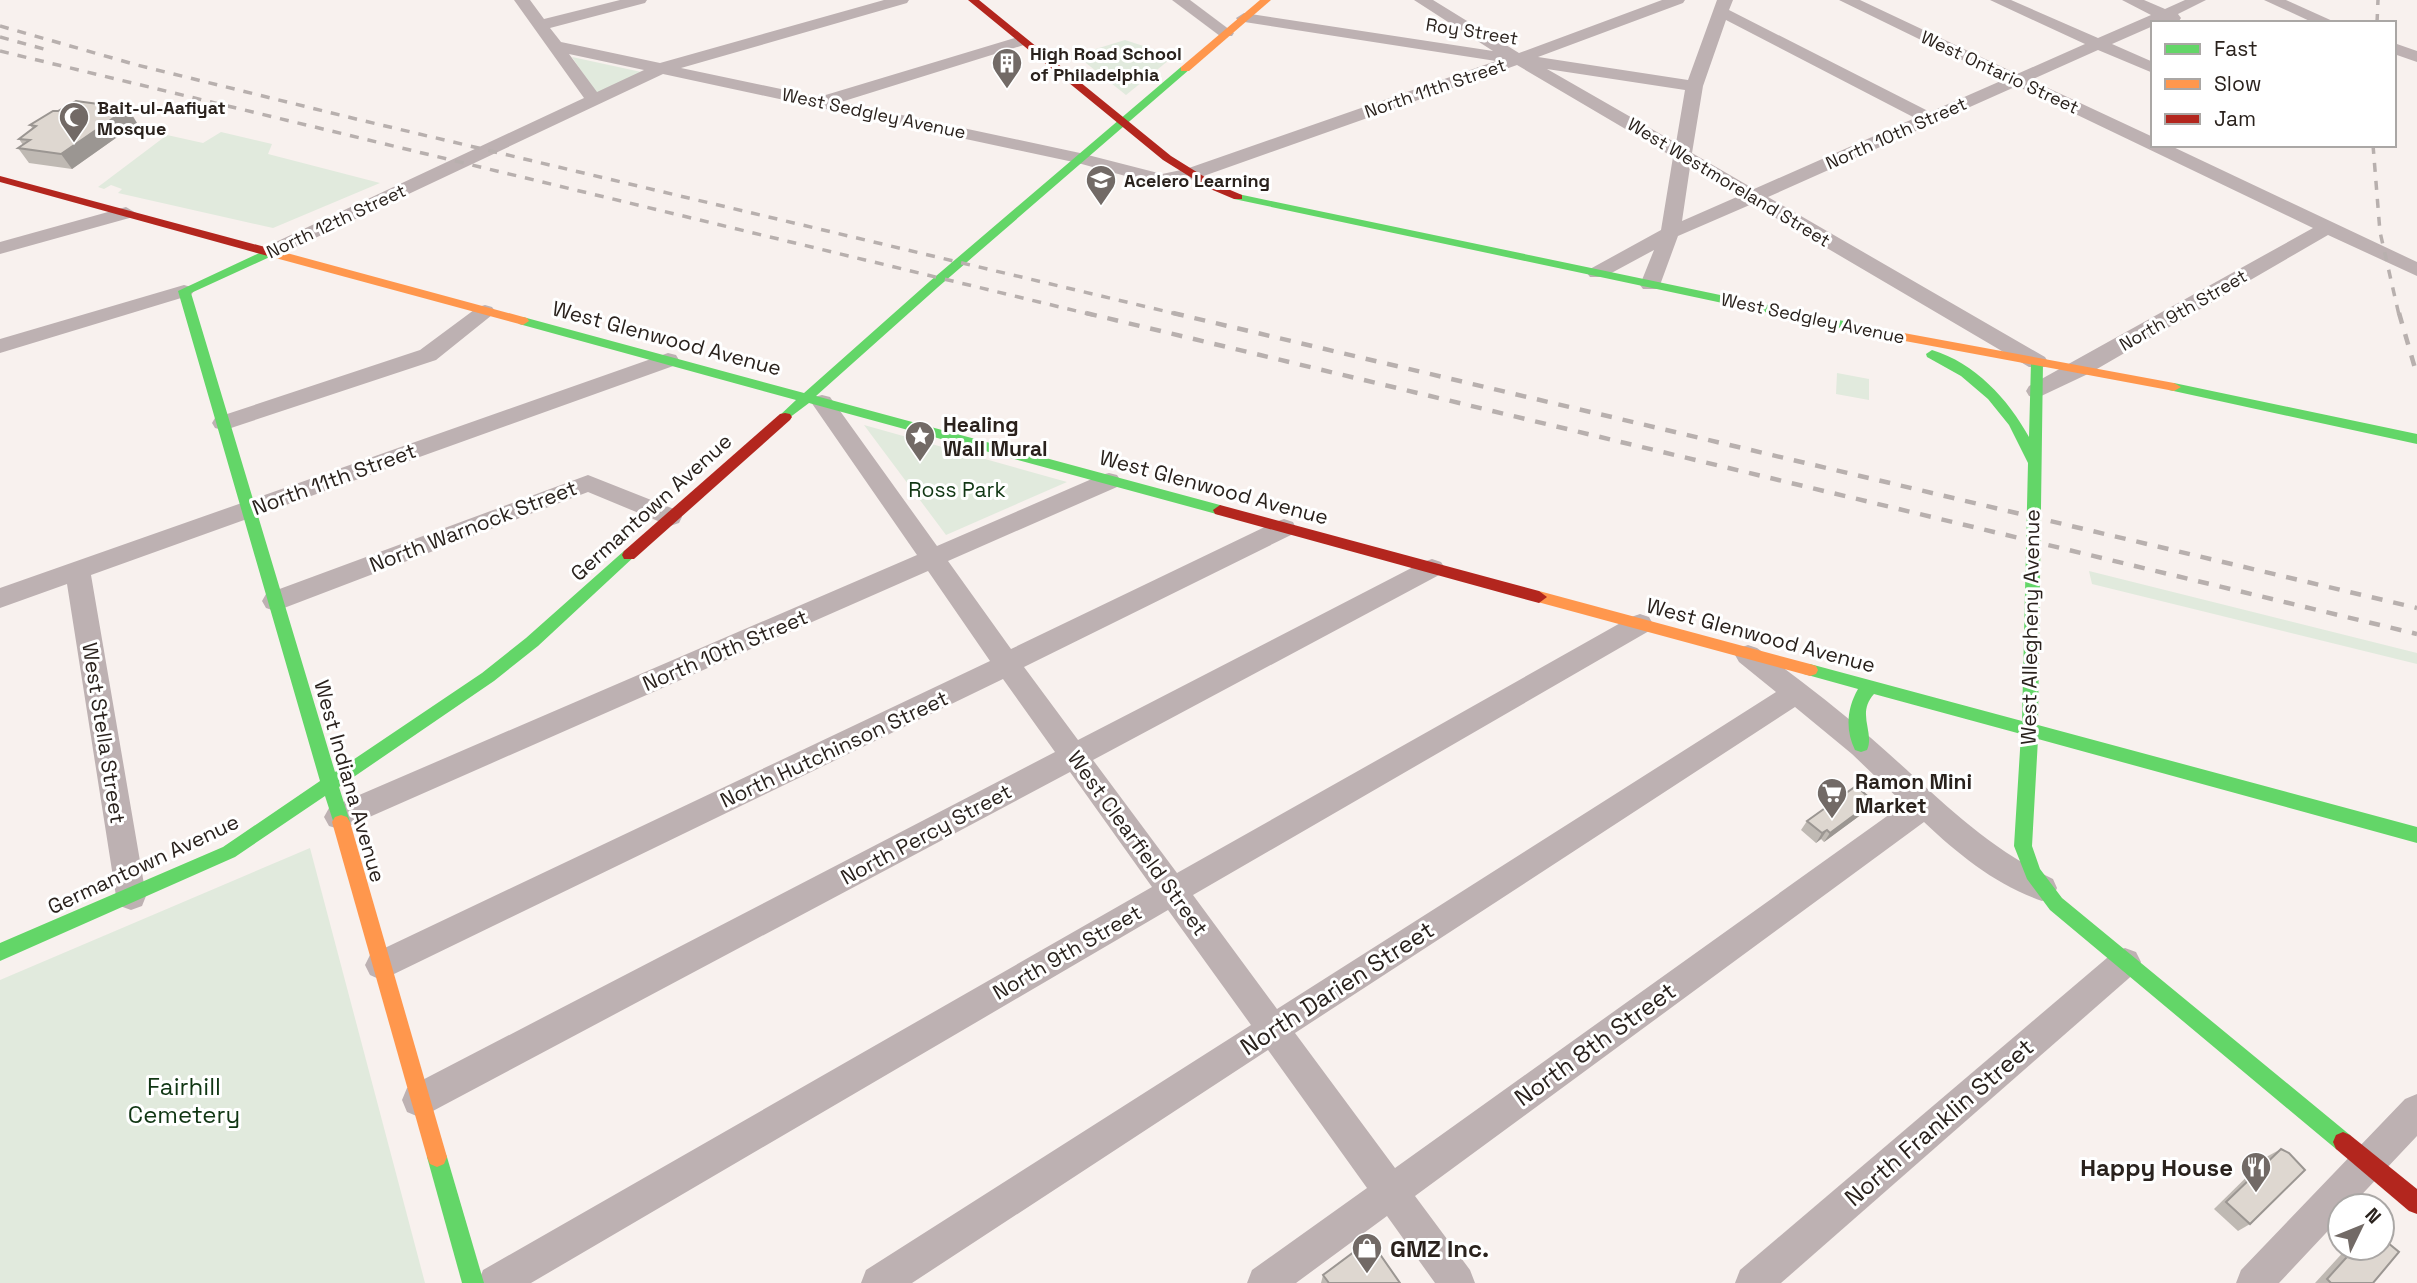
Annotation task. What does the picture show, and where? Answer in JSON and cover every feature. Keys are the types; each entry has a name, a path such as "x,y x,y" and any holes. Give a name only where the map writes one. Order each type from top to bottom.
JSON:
{"main road":[{"path":"973,0 1154,149 1191,174"},
{"name":"Germantown Avenue","path":"0,951 229,852 510,659 670,517 814,400 1080,158 1266,0"},
{"name":"West Sedgley Avenue","path":"1191,174 1244,199 1865,330 2082,368 2417,439"},
{"name":"West Glenwood Avenue","path":"0,179 2417,835"},
{"name":"North 12th Street","path":"184,291 270,252"},
{"name":"West Indiana Avenue","path":"184,291 473,1283"},
{"path":"1865,330 1915,347 1970,372 1999,399 2022,431 2033,468"},
{"name":"West Allegheny Avenue","path":"2037,362 2030,729 2023,846 2033,873 2056,904 2417,1203"},
{"path":"1861,745 1855,717 1857,703 1863,692 1870,687"}],"street":[{"path":"522,0 594,100"},
{"name":"North 12th Street","path":"270,252 662,68 901,0"},
{"path":"1180,0 1226,33"},
{"name":"West Westmoreland Street","path":"1422,0 1752,197 2037,362"},
{"name":"North 11th Street","path":"1191,174 1677,0"},
{"name":"West Ontario Street","path":"1847,0 2151,144"},
{"path":"1998,0 2151,67"},
{"path":"2130,0 2180,21"},
{"name":"North 10th Street","path":"1597,273 1670,233 2198,0"},
{"path":"2272,0 2324,21"},
{"path":"541,25 634,1"},
{"path":"1650,285 1670,233 1694,86 1724,6 1930,119"},
{"name":"Roy Street","path":"1244,18 1694,86"},
{"path":"823,102 1021,41"},
{"name":"West Sedgley Avenue","path":"555,46 1080,158 1162,180 1191,174"},
{"path":"2396,49 2417,57"},
{"name":"West Ontario Street","path":"2158,147 2417,270"},
{"path":"0,248 126,214"},
{"name":"North 9th Street","path":"2037,391 2328,227"},
{"name":"North 12th Street","path":"0,346 184,291"},
{"path":"223,423 428,355 485,311"},
{"name":"North 11th Street","path":"0,598 668,360"},
{"name":"West Clearfield Street","path":"814,400 934,560 1457,1283"},
{"name":"North 10th Street","path":"339,817 934,560 1110,481"},
{"name":"North Warnock Street","path":"275,601 588,483 670,517"},
{"name":"North Hutchinson Street","path":"381,965 989,675 1283,528"},
{"name":"North Percy Street","path":"419,1100 1432,568"},
{"name":"West Stella Street","path":"78,570 131,896"},
{"name":"North 9th Street","path":"496,1283 1640,624"},
{"name":"West Allegheny Avenue","path":"1746,654 1861,745 1925,805 2014,877 2042,888"},
{"name":"North Darien Street","path":"879,1283 1795,692"},
{"name":"North 8th Street","path":"1265,1283 1925,805"},
{"name":"North Franklin Street","path":"1753,1283 2125,962"},
{"path":"2254,1283 2417,1111"}],"green space":[{"path":"1125,40 1174,56 1126,95 1076,55"},
{"path":"572,57 646,73 598,96"},
{"path":"221,132 272,144 268,154 380,183 273,228 118,193 122,189 111,185 104,189 98,187 167,135 203,143"},
{"path":"1837,373 1869,379 1869,400 1836,394"},
{"name":"Ross Park","path":"864,425 1067,482 946,535"},
{"path":"2089,571 2417,653 2417,664 2092,584"},
{"name":"Fairhill Cemetery","path":"310,848 425,1283 0,1283 0,980"}],"building":[{"path":"76,101 128,108 61,154 18,148 30,140 19,139 36,126 30,125"},
{"name":"Ramon Mini Market","path":"1856,786 1873,801 1830,833 1827,830 1822,833 1807,821"},
{"name":"Happy House","path":"2281,1149 2289,1153 2305,1170 2250,1224 2226,1202"},
{"path":"1370,1240 1400,1283 1329,1283 1323,1275"},
{"path":"2342,1262 2391,1262 2373,1283 2331,1283 2327,1279"}],"railway":[{"path":"2377,21 2378,0"},
{"path":"0,26 137,65 352,118 1181,315"},
{"path":"0,37 44,49"},
{"path":"0,51 1093,315"},
{"path":"2373,147 2380,232 2399,315"},
{"path":"1086,313 2417,634"},
{"path":"1173,313 2417,608"},
{"path":"2399,313 2417,375"}],"traffic: fast":[{"path":"785,417 933,285 1185,69"},
{"path":"1238,197 1882,333"},
{"path":"270,252 184,291 341,822"},
{"path":"523,321 1220,510"},
{"path":"1932,354 1966,373 1993,396 2015,424 2031,459"},
{"path":"2037,362 2030,729 2023,846 2033,873 2056,904 2343,1142"},
{"path":"2174,387 2417,439"},
{"path":"0,952 229,852 488,677 532,642 629,555"},
{"path":"1810,670 2417,835"},
{"path":"1861,745 1858,707 1870,687"},
{"path":"437,1157 473,1283"}],"traffic: slow":[{"path":"1185,69 1266,0"},
{"path":"272,253 523,321"},
{"path":"1882,333 2174,387"},
{"path":"1539,597 1810,670"},
{"path":"341,822 437,1157"}],"traffic: jam":[{"path":"973,0 1167,158 1212,186 1238,197"},
{"path":"0,179 272,253"},
{"path":"629,555 785,417"},
{"path":"1220,510 1539,597"},
{"path":"2343,1142 2417,1203"}],"place":[{"name":"High Road School of Philadelphia","path":"1007,90"},
{"name":"Bait-ul-Aafiyat Mosque","path":"74,144"},
{"name":"Acelero Learning","path":"1101,207"},
{"name":"Healing Wall Mural","path":"920,463"},
{"name":"Ramon Mini Market","path":"1832,820"},
{"name":"Happy House","path":"2256,1194"},
{"name":"GMZ Inc.","path":"1367,1275"}]}
